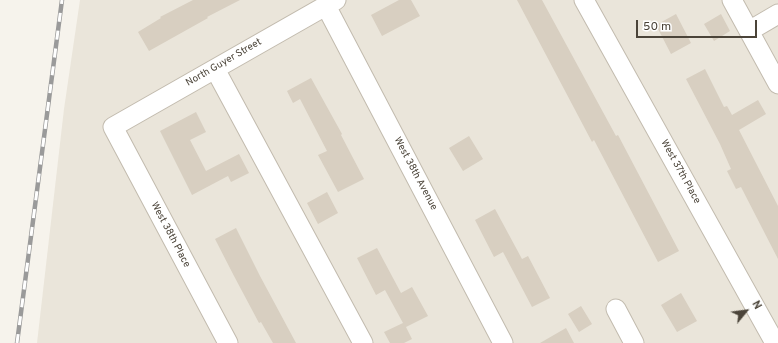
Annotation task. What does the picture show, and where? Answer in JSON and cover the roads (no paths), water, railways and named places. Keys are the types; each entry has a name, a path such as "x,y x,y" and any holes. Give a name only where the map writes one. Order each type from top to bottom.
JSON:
{"street":[{"name":"West 37th Place","path":"584,0 775,343"},
{"path":"732,0 778,84"},
{"name":"North Guyer Street","path":"113,127 331,3"},
{"name":"West 38th Avenue","path":"331,3 503,343"},
{"path":"749,31 778,14"},
{"path":"215,68 363,343"},
{"name":"West 38th Place","path":"113,127 228,343"},
{"path":"616,309 634,343"}],"railway":[{"path":"17,343 62,0"}]}
